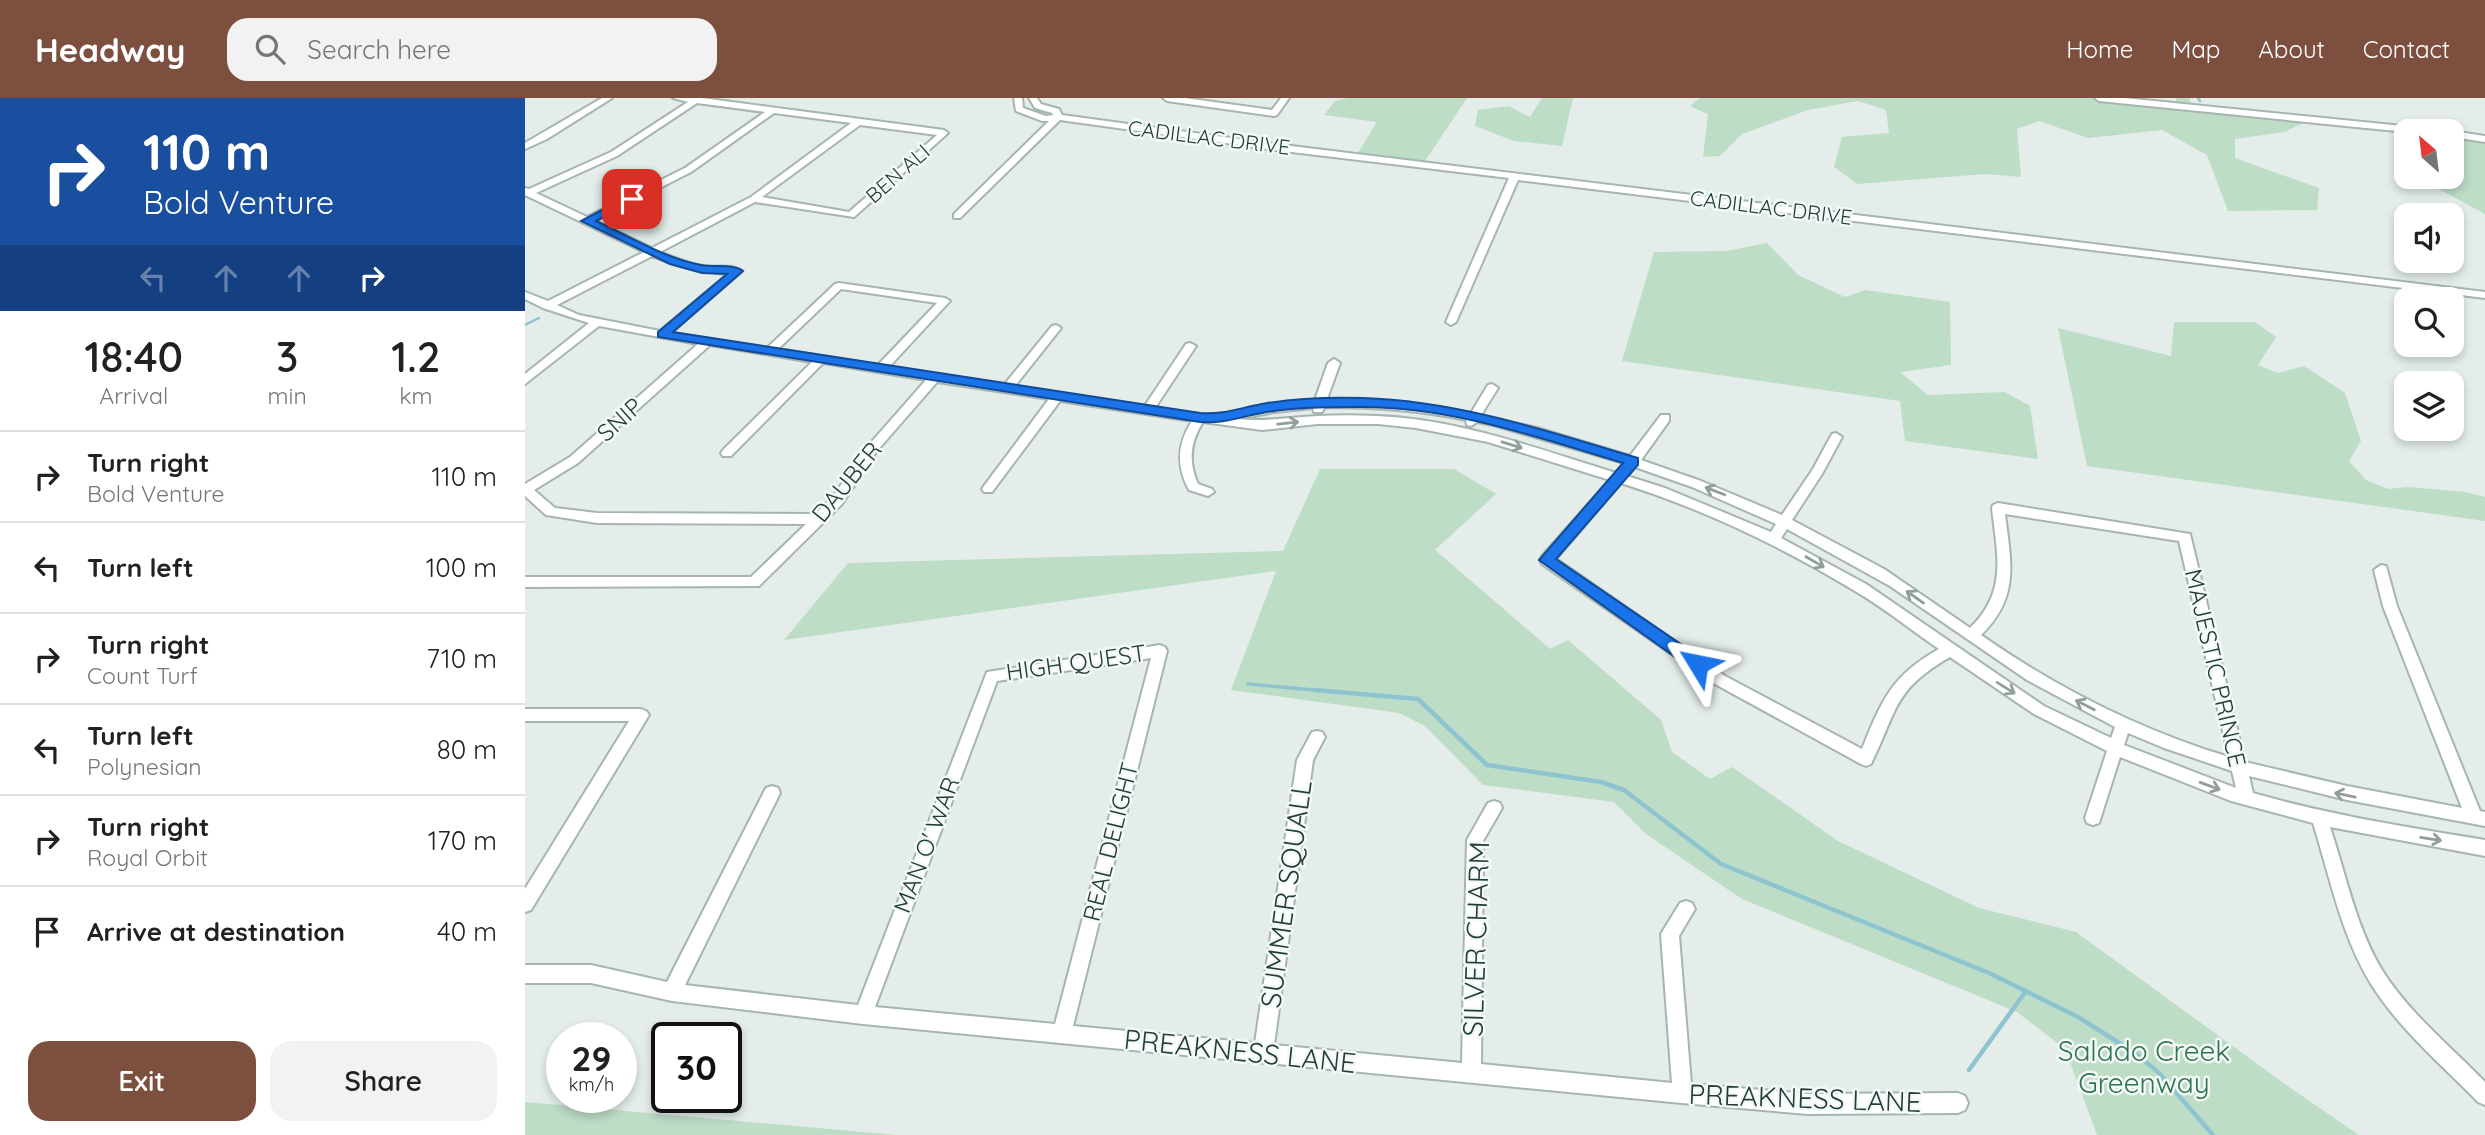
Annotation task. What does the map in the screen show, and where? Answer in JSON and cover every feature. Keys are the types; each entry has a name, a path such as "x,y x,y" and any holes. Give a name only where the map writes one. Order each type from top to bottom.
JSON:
{"street":[{"path":"525,146 608,98"},
{"path":"677,98 858,122"},
{"path":"1017,98 1019,109 1028,114 1041,107"},
{"path":"957,216 1058,117 1056,111 1041,107 1033,98"},
{"path":"1167,98 1274,113 1285,98"},
{"path":"2099,98 2394,128"},
{"path":"527,192 614,154 697,99"},
{"path":"587,221 688,170 772,111"},
{"name":"CADILLAC DRIVE","path":"1028,114 1045,119 1058,117 2485,295"},
{"path":"547,306 754,199 858,122"},
{"name":"BEN ALI","path":"754,199 851,215 944,133 858,122"},
{"path":"2464,136 2485,139"},
{"path":"1451,322 1515,176"},
{"path":"527,192 652,252 692,267 737,271 663,334"},
{"path":"769,351 839,286 944,301 881,369"},
{"path":"525,295 547,306 597,322 1147,411 1262,426 1317,421 1378,420 1467,433 1661,491 1773,539 1861,588 2039,710 2113,747 2181,776 2246,798 2319,818 2485,848"},
{"path":"525,380 597,322"},
{"path":"1007,389 1056,328"},
{"name":"SNIP","path":"525,489 574,460 708,341"},
{"path":"1147,411 1190,346"},
{"path":"727,453 821,359"},
{"path":"1317,421 1319,403 1333,363"},
{"name":"DAUBER","path":"525,582 754,582 837,500 872,449 935,377"},
{"path":"1467,433 1473,416 1492,388"},
{"path":"988,489 1057,397"},
{"path":"1220,419 1263,408 1319,403 1382,403 1473,416 1633,461 1731,497 1784,521 1877,572 2053,689 2123,724 2186,750 2289,782 2479,818"},
{"path":"1200,418 1186,442 1184,464 1193,487 1208,492"},
{"path":"1665,418 1633,461 1547,560 1720,680 1866,759 1899,688 1912,673 1949,650"},
{"path":"1773,539 1818,471 1836,437"},
{"path":"525,489 551,512 597,518 819,519"},
{"name":"MAJESTIC PRINCE","path":"1971,636 1991,618 2004,591 1998,508 2185,537 2246,798"},
{"path":"2381,570 2390,606 2479,818"},
{"name":"HIGH QUEST","path":"992,676 1160,651"},
{"name":"REAL DELIGHT","path":"1062,1034 1160,651"},
{"name":"MAN O' WAR","path":"863,1015 992,676"},
{"path":"525,715 641,715 525,904"},
{"path":"2092,818 2113,747 2123,724"},
{"name":"SUMMER SQUALL","path":"1263,1054 1305,760 1317,737"},
{"path":"672,992 772,793"},
{"name":"SILVER CHARM","path":"1471,1074 1475,840 1494,808"},
{"path":"2319,818 2364,950 2377,976 2396,1003 2485,1096"},
{"path":"1682,1093 1671,933 1686,909"},
{"name":"PREAKNESS LANE","path":"525,974 590,974 672,992 863,1015 1682,1093 1808,1104 1958,1103"}],"green space":[{"path":"1348,98 1467,98 1425,161 1358,153 1377,122 1324,115 1335,101"},
{"path":"1542,98 1573,98 1562,146 1514,141 1475,126 1478,110 1509,106 1530,117"},
{"path":"1700,98 2124,98 2177,103 2176,98 2189,98 2192,105 2394,126 2394,130 2308,121 2284,132 2235,139 2235,158 2319,188 2317,210 2228,211 2207,155 2162,130 2088,138 2039,121 2017,129 2021,177 1985,174 1857,184 1834,167 1842,137 1889,133 1886,110 1858,101 1808,110 1742,134 1720,156 1703,157 1708,114 1690,106"},
{"path":"2464,133 2485,136 2485,214 2439,189 2464,189"},
{"path":"1767,243 1798,275 1845,297 1865,290 1950,302 1951,365 1900,372 1928,395 2005,392 2030,406 2038,459 1905,441 1900,401 1622,361 1654,252 1726,251"},
{"path":"2174,322 2255,322 2276,337 2258,365 2278,373 2304,366 2345,393 2361,441 2349,461 2366,480 2388,489 2408,487 2465,492 2485,497 2485,521 2087,466 2058,328 2171,356"},
{"name":"Salado Creek Greenway","path":"1320,469 1454,469 1496,494 1435,550 1550,649 1568,640 1661,720 1672,752 1710,779 1732,767 1838,841 1979,908 2076,932 2359,1135 2097,1135 2065,1049 2017,1012 1742,899 1646,834 1614,802 1483,785 1425,726 1399,713 1231,690 1276,571 784,640 848,563 1283,551"},
{"path":"525,1102 546,1104 546,1113 637,1112 896,1135 525,1135"}],"waterway":[{"path":"525,325 539,318"},
{"path":"1248,684 1335,692"},
{"path":"1315,690 1418,699 1487,765 1601,782 1624,790 1721,864 1989,973 2026,991"},
{"path":"1969,1070 2026,991"},
{"path":"2026,991 2078,1017 2135,1053 2159,1073 2213,1135"}],"route":[{"path":"632,199 587,221 674,262 702,269 737,271 663,334 1084,402 1200,418 1220,419 1263,408 1301,404 1362,402 1422,407 1499,421 1633,461 1547,560 1698,664"}]}
